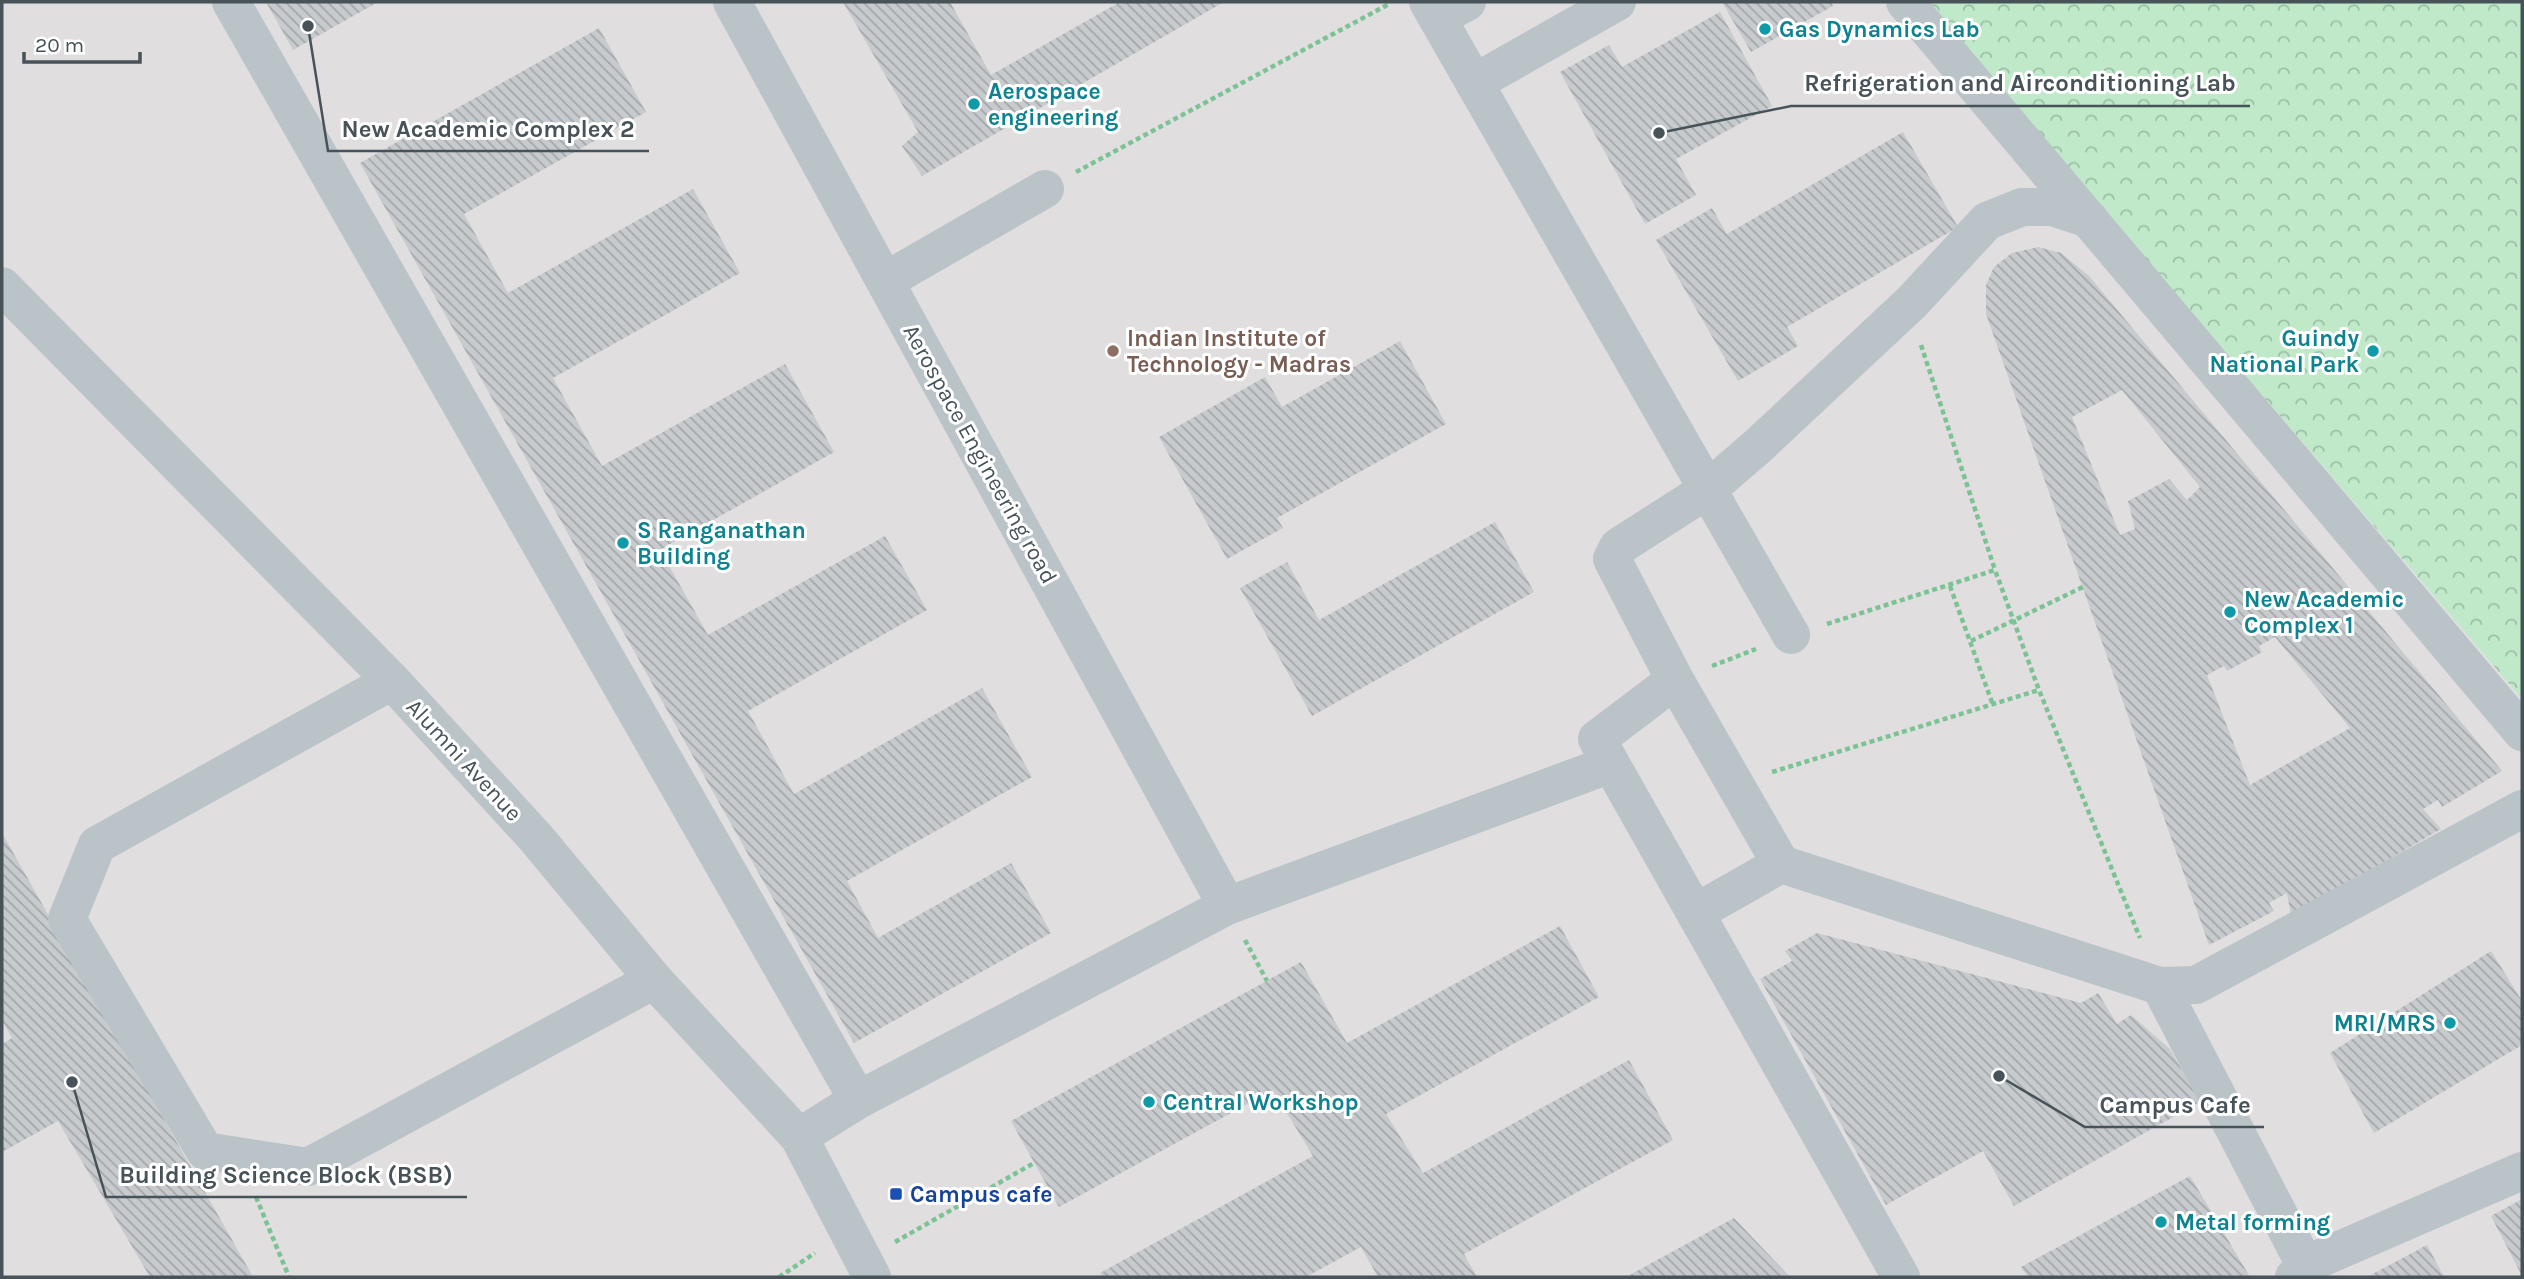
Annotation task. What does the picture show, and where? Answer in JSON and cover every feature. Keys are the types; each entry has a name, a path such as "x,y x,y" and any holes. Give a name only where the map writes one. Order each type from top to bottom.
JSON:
{"street":[{"path":"231,2 858,1100"},
{"name":"Aerospace Engineering road","path":"732,2 1227,906"},
{"path":"1474,83 1617,2"},
{"path":"1905,2 2522,732"},
{"path":"1444,7 1474,83 1791,635"},
{"path":"885,281 1045,189"},
{"path":"2089,219 2052,207 2022,207 1987,221 1912,302 1707,490 1618,547 1612,559 1675,680 1781,864 2160,986 2196,985 2522,809"},
{"name":"Alumni Avenue","path":"2,286 392,681 536,838 654,980 799,1137 867,1269"},
{"path":"1675,680 1597,739 1901,1277"},
{"path":"392,681 97,845 68,919 205,1151 308,1167 654,980"},
{"path":"799,1137 858,1100 1227,906 1611,764"},
{"path":"1695,913 1781,864"},
{"path":"2160,986 2302,1273 2522,1171"}],"path":[{"path":"1045,189 1394,2"},
{"path":"1916,331 1995,570 2039,690 2160,986"},
{"path":"1675,680 1791,635 1995,570"},
{"path":"1950,586 1993,705"},
{"path":"1971,641 2082,587"},
{"path":"1734,783 2039,690"},
{"path":"239,1157 289,1277"},
{"path":"867,1269 1034,1163"}],"shaded area":[{"name":"Indian Institute of Technology - Madras","path":"2,2 1926,2 2522,699 2522,1277 2,1277"}],"green space":[{"name":"Guindy National Park","path":"1926,2 2522,2 2522,699"}],"building":[{"path":"266,2 378,2 293,50"},
{"name":"Aerospace engineering","path":"843,2 950,2 991,75 1120,2 1224,2 922,176 902,146 918,132"},
{"name":"Gas Dynamics Lab","path":"1722,2 1831,2 1833,6 1751,52"},
{"path":"1720,12 1772,106 1676,159 1696,195 1645,224 1560,72 1609,45 1622,67"},
{"name":"S Ranganathan Building","path":"599,28 646,112 464,214 508,293 693,189 740,273 553,378 602,466 785,364 834,452 660,550 708,635 885,536 927,610 748,711 794,794 982,688 1032,777 847,881 878,938 1011,863 1051,933 854,1043 360,163"},
{"path":"1903,132 1958,227 1787,327 1798,346 1738,381 1656,240 1712,208 1727,234"},
{"name":"New Academic Complex 1","path":"2038,247 2061,253 2089,276 2502,771 2442,807 2438,800 2423,809 2441,829 2291,916 2287,893 2269,903 2274,911 2209,945 1986,314 1986,285 1994,267 2012,253","holes":["2122,390 2200,487 2187,500 2169,479 2128,501 2135,529 2120,535 2072,417","2275,637 2350,728 2250,785 2207,675 2224,666 2227,671 2262,652 2259,646"]},
{"path":"1400,341 1446,424 1277,518 1283,528 1227,559 1159,437 1265,377 1282,407"},
{"path":"1495,522 1534,592 1312,716 1240,588 1287,562 1319,620"},
{"path":"2,833 253,1277 150,1277 58,1121 2,1152 2,1044 12,1038 2,1020"},
{"name":"Central Workshop","path":"1560,926 1599,997 1386,1114 1423,1173 1629,1060 1673,1140 1464,1254 1477,1277 1378,1277 1361,1247 1306,1277 1102,1277 1100,1273 1313,1156 1273,1090 1059,1207 1011,1121 1301,962 1347,1043"},
{"path":"1817,933 2081,1003 2098,993 2117,1024 2131,1015 2170,1049 2200,1102 2014,1206 1983,1151 1886,1205 1760,979 1792,961 1785,951"},
{"name":"MRI/MRS","path":"2491,951 2522,1001 2522,1045 2374,1133 2330,1053"},
{"name":"Metal forming","path":"2190,1176 2250,1277 2028,1277 2021,1267"},
{"path":"2522,1199 2522,1276 2491,1216"},
{"path":"1734,1218 1790,1277 1626,1277"},
{"path":"2427,1245 2444,1277 2367,1277"}],"place":[{"name":"New Academic Complex 2","path":"308,26"},
{"name":"Gas Dynamics Lab","path":"1765,29"},
{"name":"Aerospace engineering","path":"974,104"},
{"name":"Refrigeration and Airconditioning Lab","path":"1659,133"},
{"name":"Indian Institute of Technology - Madras","path":"1113,351"},
{"name":"Guindy National Park","path":"2373,351"},
{"name":"S Ranganathan Building","path":"623,543"},
{"name":"New Academic Complex 1","path":"2230,612"},
{"name":"MRI/MRS","path":"2450,1023"},
{"name":"Campus Cafe","path":"1999,1076"},
{"name":"Building Science Block (BSB)","path":"72,1082"},
{"name":"Central Workshop","path":"1149,1102"},
{"name":"Campus cafe","path":"896,1194"},
{"name":"Metal forming","path":"2161,1222"}]}
